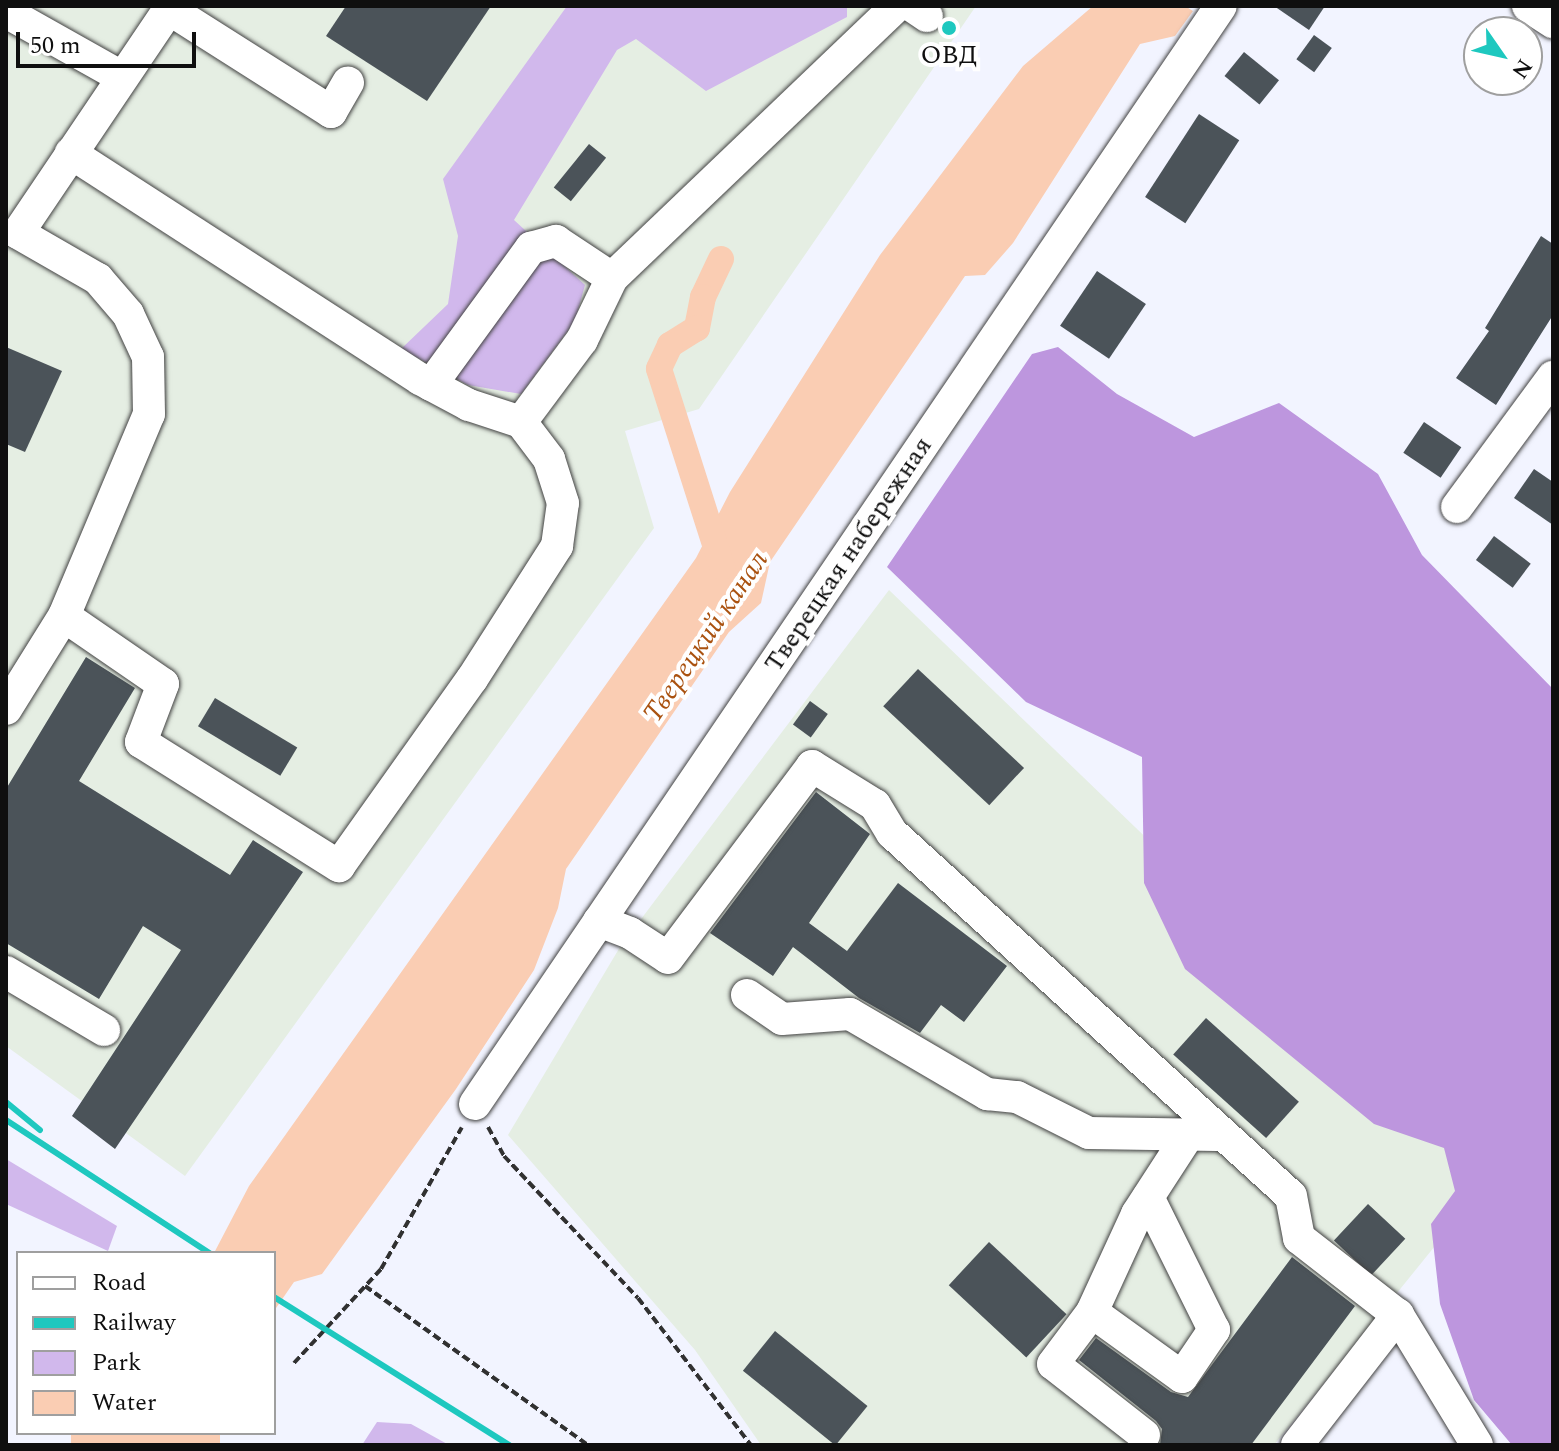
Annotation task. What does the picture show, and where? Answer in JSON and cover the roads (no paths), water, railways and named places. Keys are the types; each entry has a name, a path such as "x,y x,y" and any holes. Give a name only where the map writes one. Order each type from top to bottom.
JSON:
{"street":[{"name":"Тверецкая набережная","path":"475,1104 1221,6"},
{"path":"1528,6 1553,22"},
{"path":"6,709 64,616 149,414 148,357 128,314 98,279 12,238 170,7 331,112 348,83"},
{"path":"521,422 582,340 612,278 912,9"},
{"path":"6,12 122,77"},
{"path":"64,616 163,684 141,742 339,866 472,679 557,546 563,503 549,459 521,422 469,405 431,385 71,153"},
{"path":"431,385 531,248 556,241 612,278"},
{"path":"1457,507 1553,377"},
{"path":"599,921 630,933 668,958 812,766 875,805 892,833 1291,1196 1299,1238 1398,1315 1477,1445"},
{"path":"6,972 104,1030"},
{"path":"747,995 782,1019 850,1014 987,1094 1017,1097 1089,1133 1223,1135"},
{"path":"1144,1435 1053,1364 1092,1312 1148,1197 1189,1134"},
{"path":"1092,1312 1182,1377 1214,1330 1148,1197"},
{"path":"1297,1445 1398,1315"}],"water":[{"name":"Тверецкий канал","path":"1093,6 1185,6 1193,11 1175,36 1140,44 1013,243 985,275 965,276 770,562 761,603 729,632 566,869 558,908 534,970 456,1089 322,1274 294,1282 276,1308 276,1251 215,1251 249,1186 696,558 730,492 880,255 1023,66"},
{"path":"71,1435 220,1435 220,1445 71,1445"}],"waterway":[{"name":"Тверецкий канал","path":"721,259 703,297 697,328 670,345 659,369 722,567"}],"railway":[{"path":"6,1102 40,1130"},
{"path":"6,1120 206,1251"},
{"path":"276,1298 509,1445"}],"place":[{"name":"ОВД","path":"949,28"}]}
